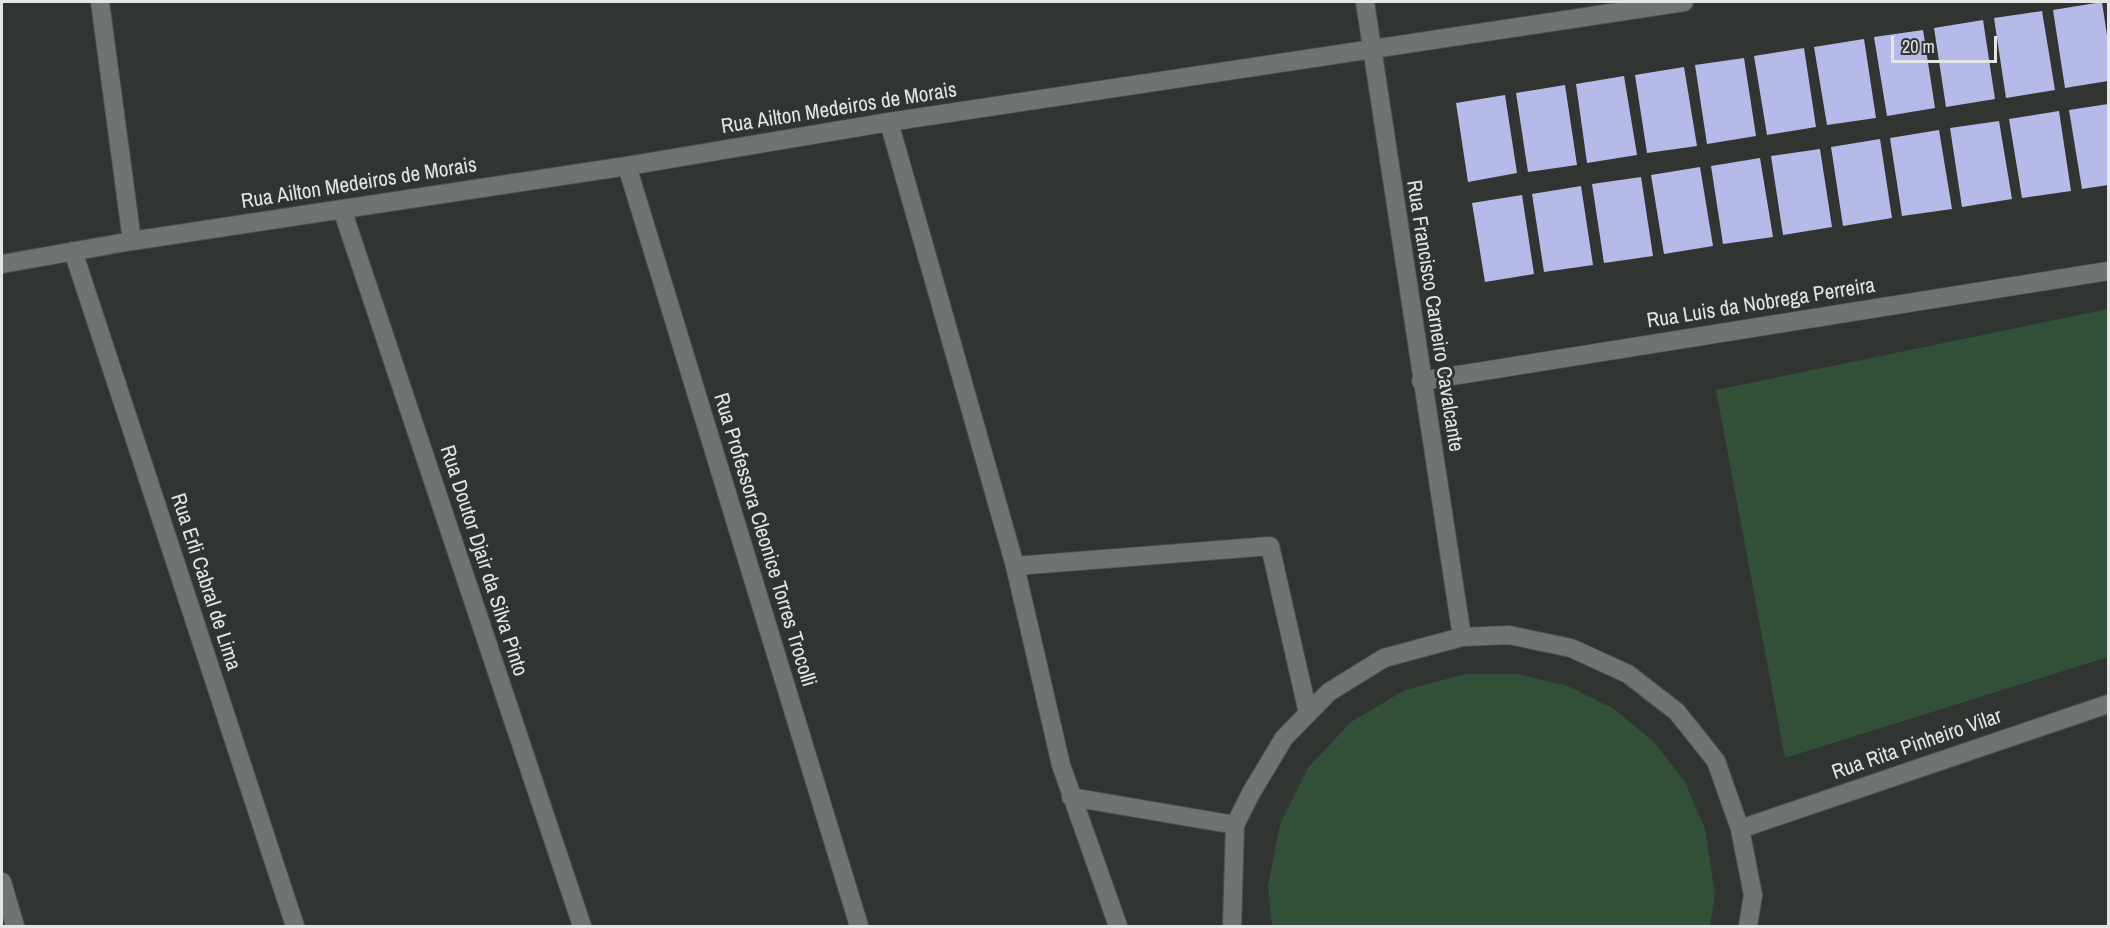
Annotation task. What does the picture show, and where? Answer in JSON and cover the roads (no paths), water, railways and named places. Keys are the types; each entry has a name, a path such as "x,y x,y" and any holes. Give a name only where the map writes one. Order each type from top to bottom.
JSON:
{"street":[{"path":"100,2 132,242"},
{"name":"Rua Francisco Carneiro Cavalcante","path":"1365,2 1421,381 1462,637"},
{"name":"Rua Ailton Medeiros de Morais","path":"2,264 73,251 627,166 889,122 1684,2"},
{"path":"889,122 1015,566 1061,765 1118,927"},
{"name":"Rua Professora Cleonice Torres Trocolli","path":"627,166 859,927"},
{"name":"Rua Doutor Djair da Silva Pinto","path":"342,209 582,927"},
{"name":"Rua Erli Cabral de Lima","path":"73,251 295,927"},
{"name":"Rua Luis da Nobrega Perreira","path":"1421,381 2109,271"},
{"path":"1015,566 1270,546 1308,713"},
{"path":"1232,927 1235,825 1284,738 1329,692 1384,658 1462,637 1509,635 1571,648 1628,674 1677,712 1716,762 1740,829 1753,895 1748,927"},
{"name":"Rua Rita Pinheiro Vilar","path":"1740,829 2109,704"},
{"path":"1071,796 1235,825"},
{"path":"2,882 15,927"}]}
